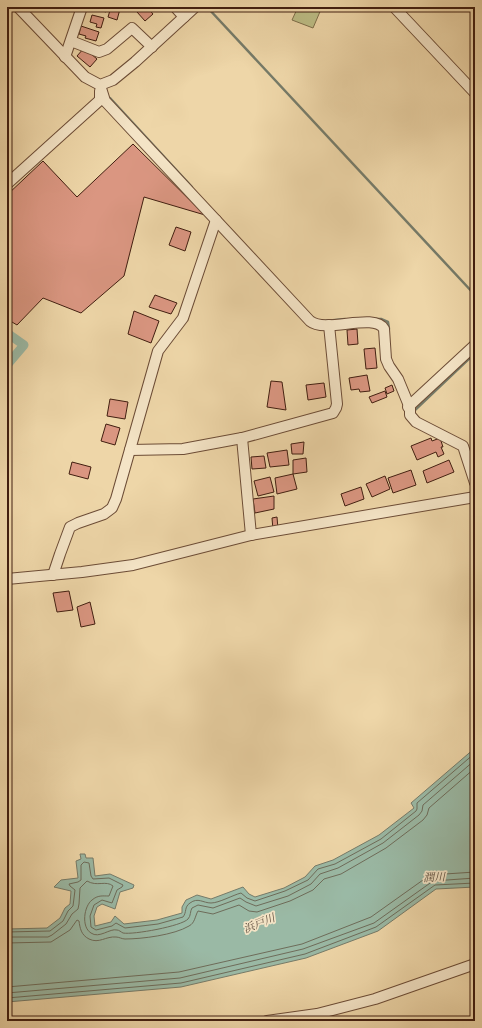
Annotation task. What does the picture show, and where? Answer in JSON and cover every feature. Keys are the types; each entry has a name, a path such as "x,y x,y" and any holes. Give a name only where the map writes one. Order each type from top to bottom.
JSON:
{"street":[{"path":"18,7 85,77 100,85 105,101 310,321 314,324 329,326 373,322 382,326 384,329 386,359 398,379 408,407 410,408 410,415 416,422 463,446 475,482"},
{"path":"66,57 82,7"},
{"path":"174,7 184,17"},
{"path":"100,85 113,80 152,47 195,7"},
{"path":"394,7 475,93"},
{"path":"71,41 99,52 107,49 132,28 152,47"},
{"path":"7,184 100,100 100,85"},
{"path":"53,574 70,527 78,522 104,514 112,508 116,500 158,351 183,318 216,220"},
{"path":"130,450 183,449 242,438 333,412 337,404 329,326"},
{"path":"408,407 475,345"},
{"path":"242,438 252,535"},
{"path":"7,579 82,572 133,565 252,535 475,497"},
{"path":"267,1021 317,1014 375,999 475,964"}],"green space":[{"path":"298,7 322,7 313,28 292,20"}],"water":[{"path":"475,748 475,887 436,889 378,931 306,958 181,987 7,1002 7,929 47,928 60,918 65,908 70,904 71,891 54,887 61,880 78,878 76,861 81,859 80,854 85,854 86,858 93,858 95,876 110,874 134,885 133,888 120,892 115,909 102,904 97,907 94,916 95,926 111,922 115,916 124,924 157,920 182,913 182,907 186,900 197,895 211,899 243,887 249,894 255,897 284,888 305,877 315,866 333,860 379,835 414,808 411,803"}],"building":[{"path":"97,7 108,7 106,12 96,9"},
{"path":"111,7 120,9 117,20 108,17"},
{"path":"143,7 147,7 153,14 145,21 137,12"},
{"path":"92,15 104,18 101,28 96,27 97,24 90,22"},
{"path":"81,26 99,32 96,41 85,38 86,36 79,34"},
{"path":"84,48 97,59 90,67 77,56"},
{"path":"133,144 205,215 144,197 124,276 81,313 43,298 17,325 7,319 7,195 43,161 77,197"},
{"path":"176,227 191,232 185,251 169,245"},
{"path":"155,295 177,303 171,314 149,307"},
{"path":"134,311 159,321 151,343 128,334"},
{"path":"357,329 358,344 348,345 347,330"},
{"path":"375,348 377,368 366,369 364,349"},
{"path":"367,375 370,391 360,392 359,389 351,390 349,378"},
{"path":"271,381 282,382 286,410 267,407"},
{"path":"324,383 326,397 308,400 306,385"},
{"path":"392,385 394,391 387,394 385,388"},
{"path":"385,391 387,397 372,403 369,397"},
{"path":"110,399 128,402 125,419 107,416"},
{"path":"106,424 120,428 115,445 101,441"},
{"path":"431,438 432,441 440,438 443,447 441,447 444,454 438,457 436,452 417,460 411,446"},
{"path":"304,442 303,454 292,454 291,444"},
{"path":"287,450 289,465 270,467 267,453"},
{"path":"264,456 266,468 252,469 251,457"},
{"path":"306,458 307,472 293,474 293,460"},
{"path":"449,460 454,472 427,483 423,471"},
{"path":"72,462 91,467 88,479 69,474"},
{"path":"411,470 416,485 393,493 388,478"},
{"path":"293,474 297,489 277,494 275,478"},
{"path":"385,476 390,489 372,497 366,484"},
{"path":"270,477 274,492 258,496 254,481"},
{"path":"361,487 364,499 345,506 341,494"},
{"path":"274,496 274,509 255,513 253,499"},
{"path":"277,517 278,529 273,530 272,518"},
{"path":"69,591 73,610 57,612 53,593"},
{"path":"90,602 95,624 81,627 77,607"}],"waterway":[{"path":"207,7 475,295"},
{"path":"110,98 192,187"},
{"path":"325,321 345,319"},
{"path":"376,319 381,319 388,322 389,329"},
{"path":"7,333 24,345 7,365"},
{"path":"415,410 475,353"}],"water label":[{"name":"潤川","path":"434,877"},
{"name":"浜戸川","path":"259,923"}]}
